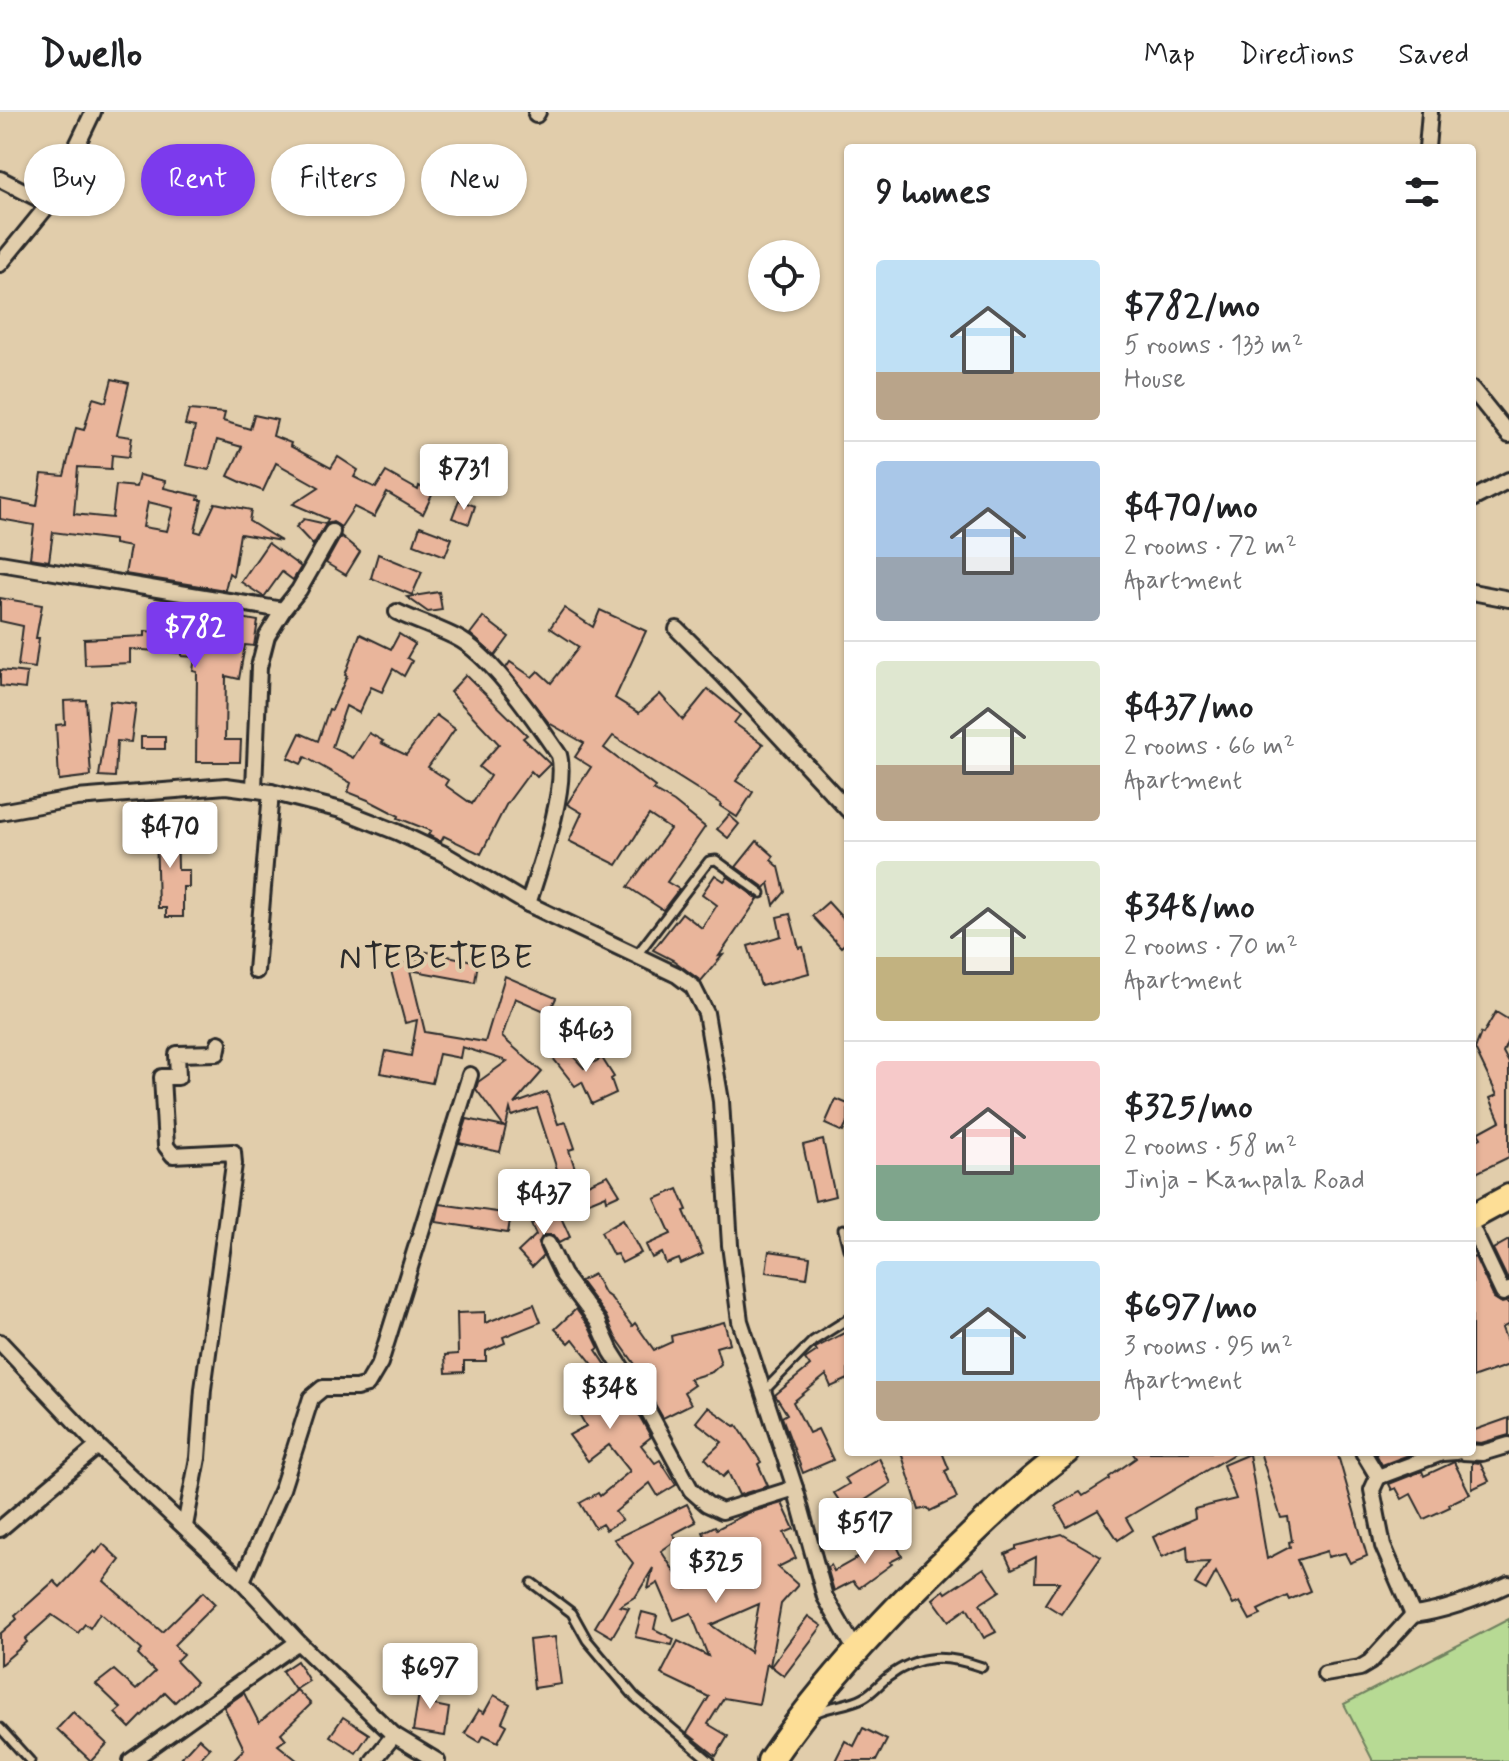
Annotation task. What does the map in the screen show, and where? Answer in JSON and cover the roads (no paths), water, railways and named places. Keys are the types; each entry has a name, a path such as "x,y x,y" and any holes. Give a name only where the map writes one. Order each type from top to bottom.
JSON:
{"highway":[{"path":"1476,1215 1509,1197"},
{"path":"770,1761 798,1720 856,1651 934,1570 1057,1456"}],"street":[{"path":"78,144 93,112"},
{"path":"1427,144 1430,112"},
{"path":"0,179 24,191"},
{"path":"0,264 39,216"},
{"path":"1476,394 1509,435"},
{"path":"1476,497 1509,480"},
{"path":"254,788 259,667 267,636 299,590 332,532"},
{"path":"0,563 283,610"},
{"path":"1476,593 1509,599"},
{"path":"397,612 460,640 477,653 510,689 559,755 562,766 560,784 549,836 528,904"},
{"path":"677,629 844,806"},
{"path":"0,812 77,798 226,786 271,792 341,810 397,832 444,854 528,904 677,975 693,987 706,1013 721,1101 730,1245 740,1321 795,1488 825,1597 856,1651"},
{"path":"256,971 271,792"},
{"path":"185,1526 198,1458 204,1374 234,1164 233,1152 173,1155 166,1146 162,1077 178,1077 177,1054 217,1053 219,1043"},
{"path":"242,1581 282,1489 311,1398 323,1388 367,1385 380,1363 470,1075"},
{"path":"1476,1236 1503,1293 1509,1290"},
{"path":"548,1244 563,1275 598,1322 611,1351 644,1403 691,1490 707,1504 722,1511 795,1488"},
{"path":"0,1342 98,1446 242,1581 298,1642 394,1735 437,1761"},
{"path":"1476,1453 1509,1445"},
{"path":"0,1529 98,1446"},
{"path":"1365,1456 1378,1477"},
{"path":"1413,1615 1383,1546 1372,1490 1378,1477 1434,1456"},
{"path":"1325,1674 1360,1668 1370,1662 1413,1615 1488,1594 1509,1584"},
{"path":"131,1761 298,1642"},
{"path":"373,1761 394,1735"}],"lane":[{"path":"636,956 709,861 716,860 761,893"},
{"path":"843,1229 844,1233"},
{"path":"764,1391 813,1341 844,1322"},
{"path":"532,1583 572,1613 587,1640 635,1697 710,1761"},
{"path":"798,1720 831,1705 860,1699 895,1672 926,1658 956,1660 982,1667"},
{"path":"0,1728 30,1761"}],"district":[{"name":"NTEBETEBE","path":"437,956"}]}
